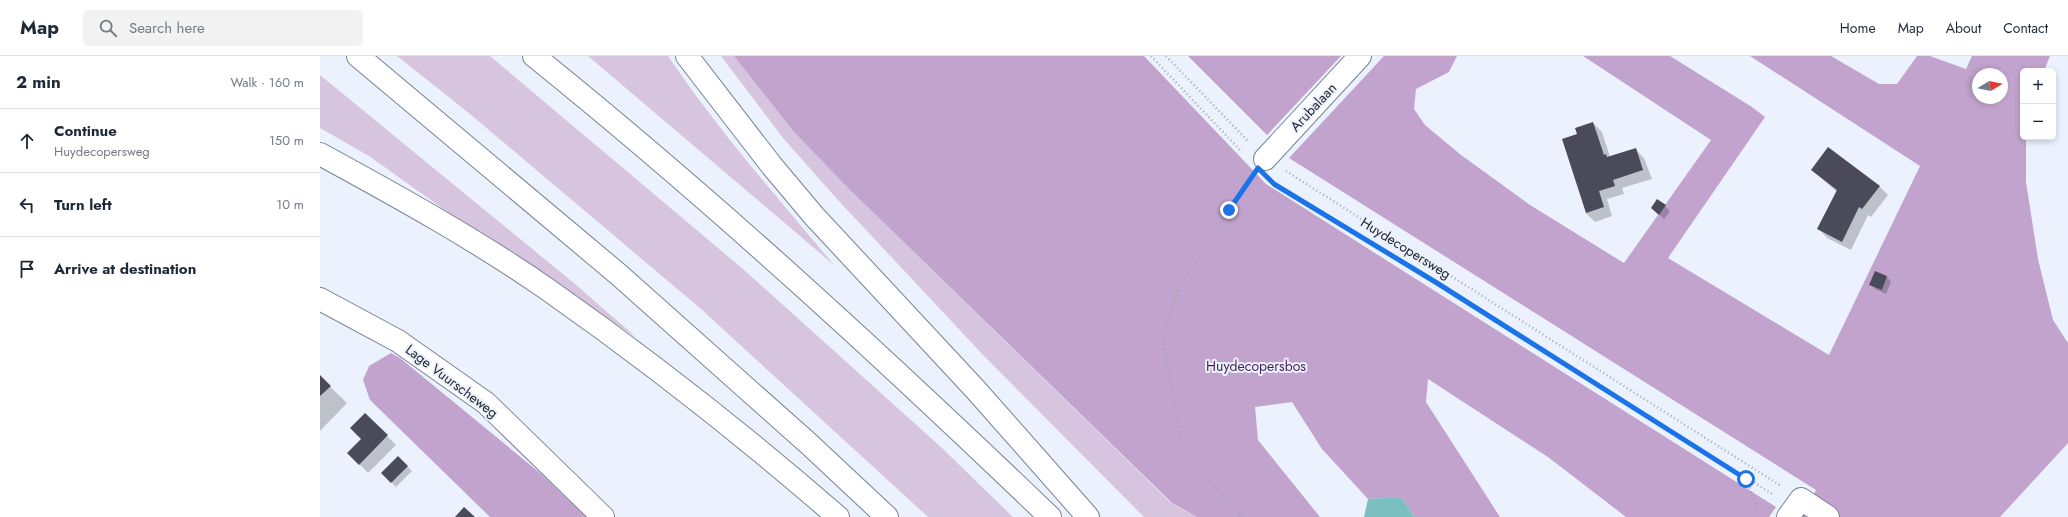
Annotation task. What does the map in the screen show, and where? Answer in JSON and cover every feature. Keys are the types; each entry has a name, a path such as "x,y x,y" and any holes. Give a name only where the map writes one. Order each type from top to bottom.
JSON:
{"main road":[{"path":"358,56 618,274 809,444 887,517"},
{"path":"534,56 710,203 823,303 933,405 1050,517"},
{"path":"687,56 772,166 809,210 975,389 1088,517"},
{"name":"Arubalaan","path":"1262,164 1360,56"},
{"path":"320,154 441,222 546,289 676,384 803,486 838,517"},
{"name":"Lage Vuurscheweg","path":"320,299 398,341 486,403 603,517"},
{"path":"1794,508 1828,517"}],"path":[{"name":"Huydecopersweg","path":"1151,56 1262,164 1794,508"},
{"name":"Huydecopersweg","path":"1166,56 1262,164 1274,184 1437,283 1794,508"},
{"path":"1242,517 1182,448 1163,339 1177,290 1262,164"},
{"path":"1746,479 1758,517"}],"shaded area":[{"path":"397,56 490,56 743,269 942,448 1013,517 928,517 701,309 470,114"},
{"path":"588,56 668,56 727,137 834,265"},
{"path":"721,56 734,56 793,131 848,188 1171,503 1197,517 1144,517 984,356 837,199 783,138"},
{"path":"320,75 575,284 637,338 456,218 369,156 320,128"},
{"path":"1401,497 1415,517 1364,517 1368,499"}],"green space":[{"name":"Huydecopersbos","path":"734,56 1144,56 1266,184 1776,507 1769,517 1626,517 1548,457 1428,379 1426,402 1500,517 1415,517 1401,497 1368,499 1322,449 1292,402 1255,407 1258,440 1320,517 1197,517 1172,503 848,188 793,131"},
{"path":"1188,56 1341,56 1267,135"},
{"path":"1384,56 1457,56 1449,72 1416,89 1414,109 1425,125 1461,155 1530,205 1624,263 1711,140 1583,56 1670,56 1752,107 1765,117 1668,258 1829,355 1920,166 1750,56 1831,56 1879,84 1897,84 1917,56 1930,56 1966,69 1972,56 2050,56 2045,68 2020,68 2020,140 2026,140 2026,182 2038,259 2053,320 2068,343 2068,443 2000,517 1802,517 1816,490 1289,158"},
{"path":"391,353 400,358 540,473 586,517 490,517 370,400 363,380 369,366"}],"building":[{"path":"1593,122 1604,155 1606,154 1607,157 1636,148 1643,170 1613,180 1615,186 1599,191 1604,207 1586,213 1562,139 1577,134 1575,128"},
{"path":"1828,147 1880,186 1862,209 1859,207 1842,242 1817,229 1837,190 1811,170"},
{"path":"1657,199 1666,205 1659,215 1651,208"},
{"path":"1875,271 1887,276 1882,290 1869,285"},
{"path":"320,375 331,386 320,396"},
{"path":"365,413 388,435 359,465 347,453 361,439 350,428"},
{"path":"398,456 408,466 391,483 381,473"},
{"path":"464,507 475,517 455,517"}],"route":[{"path":"1229,210 1258,168 1274,184 1437,283 1746,479"}]}
